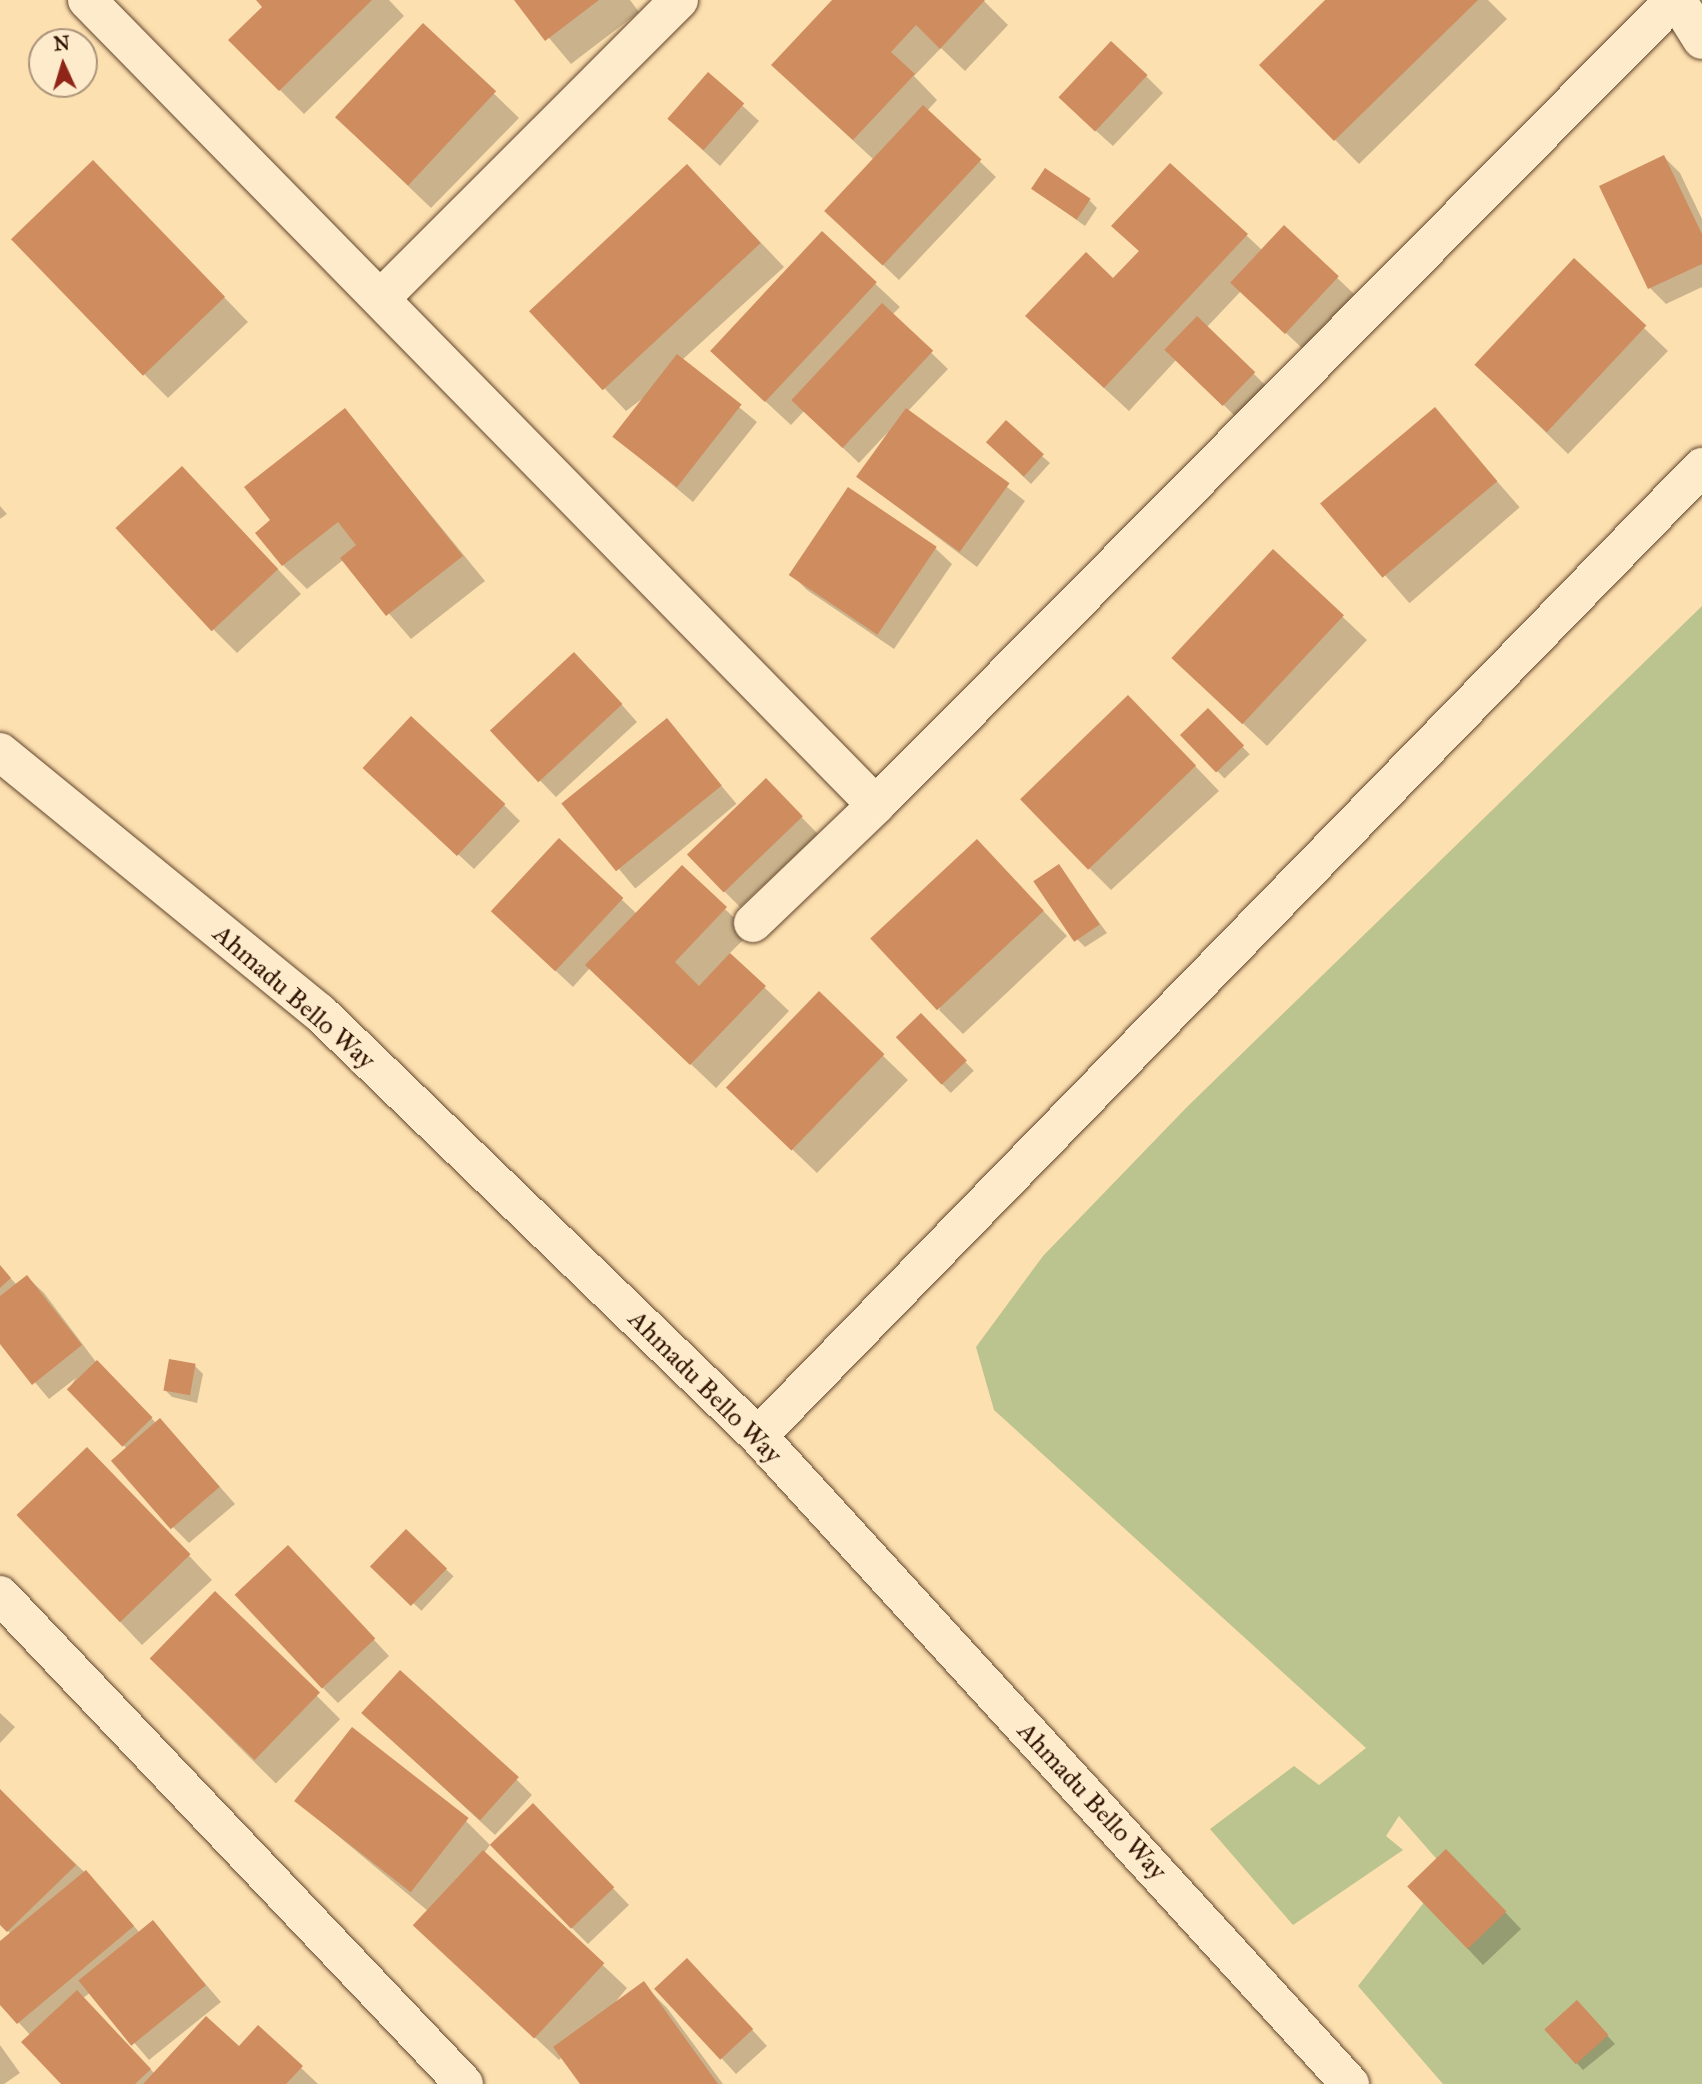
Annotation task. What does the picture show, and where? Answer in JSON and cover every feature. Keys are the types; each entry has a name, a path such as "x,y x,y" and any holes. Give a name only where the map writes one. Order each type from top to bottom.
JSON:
{"street":[{"path":"87,0 382,297 876,805"},
{"path":"382,297 679,0"},
{"path":"753,923 876,805 1675,0 1702,40"},
{"path":"758,1436 1702,467"},
{"name":"Ahmadu Bello Way","path":"0,752 319,1012 758,1436 1350,2084"},
{"path":"1,1599 464,2084"}],"green space":[{"path":"1702,606 1702,2084 1443,2084 1358,1986 1448,1872 1399,1816 1386,1836 1403,1850 1293,1925 1210,1829 1294,1766 1319,1785 1366,1748 994,1410 976,1347 1043,1256 1187,1107"}],"building":[{"path":"256,0 372,0 279,91 228,40 262,7"},
{"path":"514,0 599,0 545,41"},
{"path":"832,0 985,0 940,49 916,25 891,52 915,74 853,140 771,65"},
{"path":"1325,0 1478,0 1334,141 1259,65"},
{"path":"423,23 496,91 408,186 335,117"},
{"path":"1111,41 1148,75 1095,131 1058,97"},
{"path":"708,72 744,103 704,150 667,119"},
{"path":"923,105 982,160 883,266 824,211"},
{"path":"1664,155 1702,234 1702,264 1648,289 1599,186"},
{"path":"93,160 225,297 143,376 11,239"},
{"path":"1170,163 1248,234 1104,388 1025,316 1086,252 1113,278 1139,251 1111,226"},
{"path":"687,164 761,243 603,390 529,311"},
{"path":"1045,168 1091,199 1077,219 1031,189"},
{"path":"1284,225 1339,276 1285,334 1230,283"},
{"path":"822,231 877,282 765,402 710,351"},
{"path":"1574,258 1646,326 1547,432 1474,365"},
{"path":"882,303 933,351 842,448 791,400"},
{"path":"1197,316 1255,372 1223,406 1164,350"},
{"path":"677,354 742,404 677,487 612,437"},
{"path":"1435,407 1497,481 1382,578 1320,503"},
{"path":"345,408 463,556 386,616 340,558 356,545 338,522 282,566 255,533 270,520 244,487"},
{"path":"906,408 1010,483 960,552 856,477"},
{"path":"1006,420 1044,454 1024,476 986,442"},
{"path":"182,466 278,569 212,631 115,528"},
{"path":"848,487 937,547 877,635 789,575"},
{"path":"1273,549 1344,615 1242,724 1171,658"},
{"path":"574,652 622,704 538,782 490,730"},
{"path":"1128,695 1196,765 1088,870 1020,799"},
{"path":"1208,708 1244,745 1216,772 1180,735"},
{"path":"411,716 505,804 457,856 363,768"},
{"path":"667,718 722,786 616,871 561,804"},
{"path":"766,778 803,816 724,893 687,854"},
{"path":"559,838 623,898 555,971 491,911"},
{"path":"977,839 1044,911 937,1010 870,939"},
{"path":"1059,864 1100,925 1074,942 1033,881"},
{"path":"682,865 727,907 675,962 699,986 730,953 766,986 690,1065 585,965"},
{"path":"819,991 884,1054 791,1151 726,1087"},
{"path":"921,1013 967,1060 942,1085 896,1037"},
{"path":"0,1265 11,1278 0,1288"},
{"path":"27,1275 82,1345 32,1385 0,1344 0,1296"},
{"path":"169,1359 196,1364 190,1395 163,1391"},
{"path":"97,1360 153,1418 122,1447 67,1389"},
{"path":"160,1418 220,1487 171,1529 111,1461"},
{"path":"87,1447 191,1554 120,1622 17,1515"},
{"path":"406,1529 447,1569 411,1606 370,1566"},
{"path":"288,1545 375,1639 322,1688 235,1595"},
{"path":"215,1591 320,1692 255,1760 150,1659"},
{"path":"400,1670 519,1777 480,1820 361,1713"},
{"path":"352,1727 469,1818 411,1892 294,1801"},
{"path":"0,1789 76,1865 7,1932 0,1925"},
{"path":"533,1803 614,1887 571,1929 490,1845"},
{"path":"1446,1849 1506,1912 1468,1949 1407,1887"},
{"path":"483,1850 604,1963 534,2039 413,1925"},
{"path":"86,1870 134,1926 17,2024 0,2005 0,1941"},
{"path":"153,1920 206,1985 131,2046 78,1980"},
{"path":"687,1958 753,2029 720,2060 654,1989"},
{"path":"644,1981 718,2084 580,2084 553,2047"},
{"path":"77,1990 151,2069 135,2084 61,2084 21,2042"},
{"path":"1577,2000 1608,2035 1576,2064 1544,2029"},
{"path":"206,2016 239,2046 258,2025 303,2066 286,2084 143,2084"}]}
